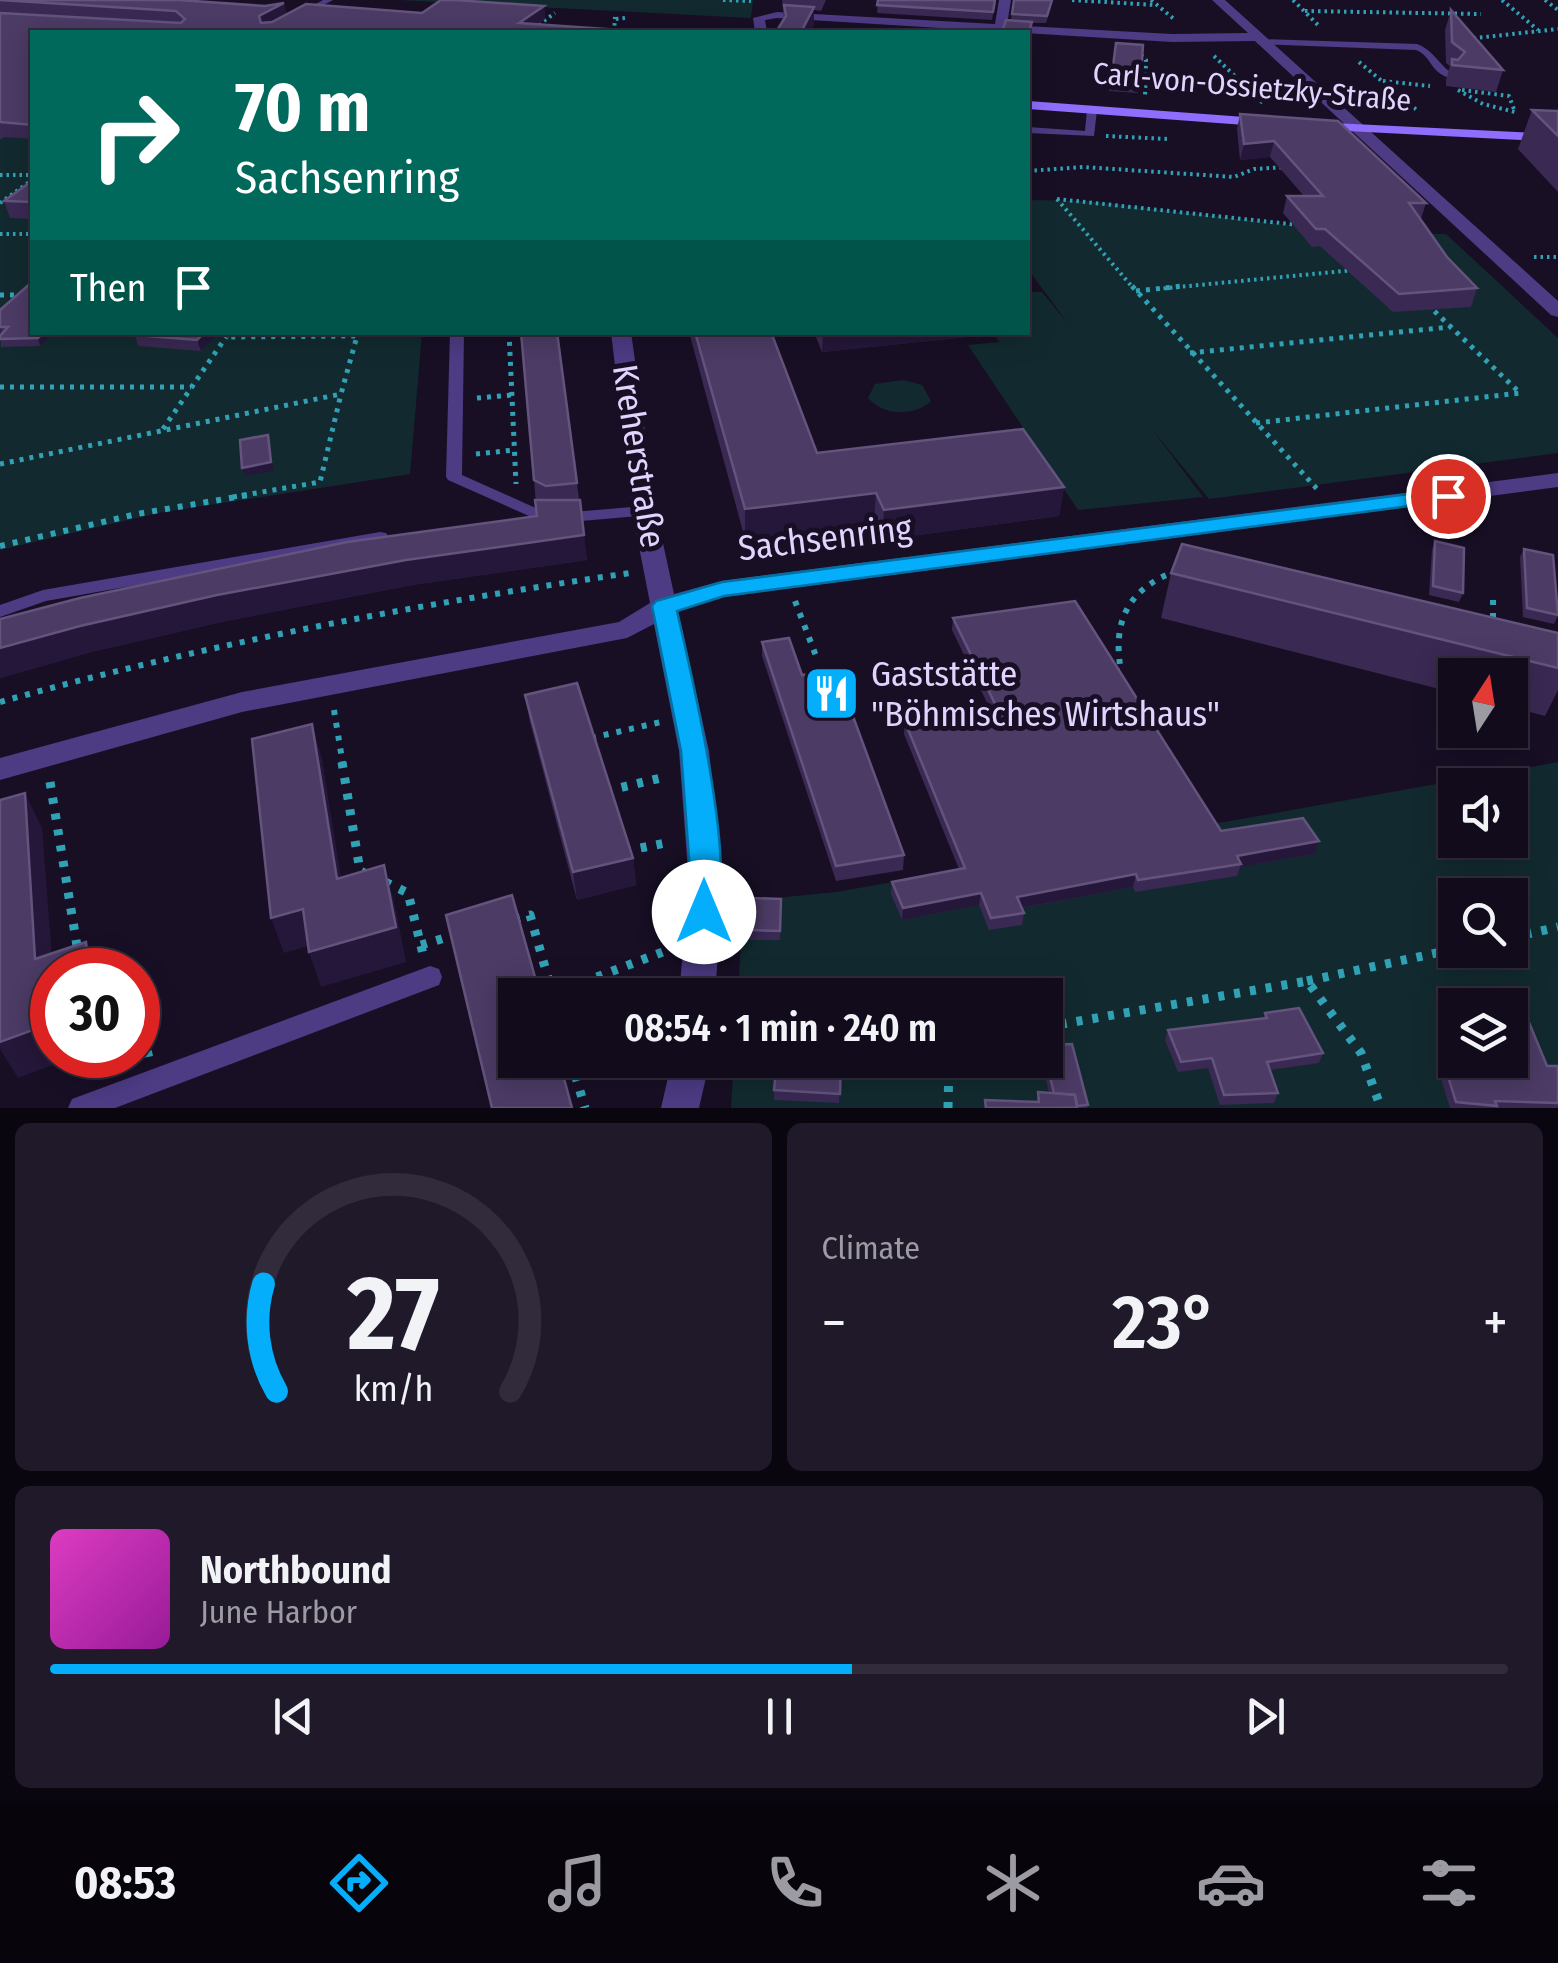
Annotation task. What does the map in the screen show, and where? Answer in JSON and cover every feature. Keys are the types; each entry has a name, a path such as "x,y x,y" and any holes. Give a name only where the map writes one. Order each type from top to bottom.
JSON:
{"street":[{"path":"1001,26 1005,0"},
{"path":"1218,0 1257,40 1364,130 1558,310"},
{"path":"761,30 761,16 808,16 1001,26 1140,40 1257,40"},
{"name":"Carl-von-Ossietzky-Straße","path":"1030,96 1472,133"},
{"name":"Carl-von-Ossietzky-Straße","path":"1030,105 1364,130 1558,138"},
{"name":"Kreherstraße","path":"621,335 644,511 696,770 706,885 697,978"},
{"name":"Sachsenring","path":"0,769 242,702 627,629 664,606 722,589 1558,480"},
{"path":"680,1108 687,1078"}],"lane":[{"path":"272,30 328,0"},
{"path":"1257,40 1417,48 1425,50 1442,73 1450,74"},
{"path":"1030,130 1090,134 1092,110"},
{"path":"456,335 454,476 547,519 644,511"},
{"path":"0,611 43,596 380,537"},
{"path":"82,1108 430,977"}],"path":[{"path":"1072,0 1155,4"},
{"path":"1502,0 1539,31"},
{"path":"1545,0 1558,10"},
{"path":"1304,11 1481,14"},
{"path":"531,30 554,13"},
{"path":"614,30 615,18 626,18"},
{"path":"1417,48 1558,29"},
{"path":"1194,38 1264,104"},
{"path":"1140,40 1146,60 1144,105"},
{"path":"1338,44 1420,112 1404,112"},
{"path":"1382,81 1439,87"},
{"path":"1458,90 1509,96 1516,112 1483,104 1467,98 1458,90"},
{"path":"1090,134 1177,139"},
{"path":"1030,172 1083,167 1234,178 1254,168 1302,166"},
{"path":"0,175 30,178"},
{"path":"0,203 30,180"},
{"path":"1316,226 1056,199 1189,353 1335,510"},
{"path":"0,234 30,234"},
{"path":"1528,257 1558,256"},
{"path":"1136,291 1361,270"},
{"path":"0,295 30,295"},
{"path":"1256,423 1520,394 1426,303"},
{"path":"1189,353 1450,327"},
{"path":"163,429 227,335"},
{"path":"0,546 137,514 320,482 358,336 293,335"},
{"path":"509,335 517,505"},
{"path":"0,388 192,387"},
{"path":"0,464 341,394"},
{"path":"456,400 512,395"},
{"path":"454,457 514,450"},
{"path":"0,702 171,654 344,618 656,569"},
{"path":"1103,674 1121,671 1116,653 1120,622 1140,584 1192,569"},
{"path":"1493,600 1493,632"},
{"path":"808,633 816,656"},
{"path":"589,738 687,716"},
{"path":"336,725 360,870 408,894 430,977"},
{"path":"606,791 696,770"},
{"path":"53,799 77,948"},
{"path":"626,851 702,835"},
{"path":"494,925 530,915 548,978"},
{"path":"1528,934 1558,928"},
{"path":"421,945 476,930"},
{"path":"595,978 701,938"},
{"path":"1063,1024 1438,953"},
{"path":"1307,980 1362,1052 1381,1108"},
{"path":"153,1078 154,1084"},
{"path":"576,1078 585,1108"},
{"path":"948,1108 949,1078"}],"green space":[{"path":"400,0 753,0 751,18"},
{"path":"0,82 30,84 30,335 422,335 410,474 158,513 0,550"},
{"path":"1030,200 1087,201 1356,233 1446,234 1558,338 1558,453 1209,499 1151,428 1203,497 1078,510 968,345 999,342 995,335 1030,335 1030,292 1042,292 1069,325 1030,272"},
{"path":"903,380 922,385 931,401 916,410 899,412 882,408 868,398 875,384"},
{"path":"1558,762 1558,1108 731,1108 733,1078 1063,1078 1063,978 739,978 743,901 837,892 1438,784 1438,858 1528,858 1528,768 1525,768"}],"building":[{"path":"0,0 179,0 265,6 284,3 259,16 261,23 272,22 306,4 422,13 441,0 454,0 544,6 519,23 621,30 30,30 30,125 0,122 0,13 181,23 185,19 176,11"},
{"path":"878,0 995,0 993,12 877,5"},
{"path":"1014,0 1052,0 1047,16 1012,14"},
{"path":"784,5 814,7 802,30 777,30 786,16"},
{"path":"1451,10 1503,70 1452,65 1452,59 1458,60 1465,52 1452,42"},
{"path":"1006,20 1032,22 1030,30 1003,30"},
{"path":"1116,43 1143,45 1141,76 1112,74"},
{"path":"1532,110 1558,111 1558,136"},
{"path":"1240,114 1338,121 1426,203 1409,203 1447,257 1477,288 1399,294 1325,229 1316,229 1287,196 1323,196 1274,141 1244,144"},
{"path":"30,182 30,202 4,201"},
{"path":"30,284 30,335 41,335 0,339 8,327 0,327 0,310"},
{"path":"135,335 202,335 197,340"},
{"path":"521,335 557,335 577,483 546,486 534,480"},
{"path":"696,335 772,335 817,453 1023,429 1064,487 884,510 876,493 745,509"},
{"path":"268,435 271,462 242,468 240,440"},
{"path":"535,500 580,500 584,535 406,560 217,595 0,648 0,619 80,598 347,542 537,516"},
{"path":"1435,541 1464,548 1463,593 1433,586"},
{"path":"1182,544 1558,633 1558,668 1528,658 1171,573"},
{"path":"1524,549 1553,555 1558,615 1527,608"},
{"path":"1075,601 1221,831 1303,818 1319,841 1237,856 1241,864 1138,880 1136,874 1017,897 1024,913 991,918 981,893 903,908 892,882 965,868 905,722 997,708 953,618"},
{"path":"789,638 802,675 836,670 904,855 836,866 762,642"},
{"path":"577,683 633,858 573,872 525,695"},
{"path":"312,724 337,879 384,865 396,927 309,952 303,909 271,918 252,739"},
{"path":"25,793 34,948 30,948 30,1031 0,1042 0,800"},
{"path":"512,895 535,978 498,978 498,1078 564,1078 572,1108 492,1108 446,915"},
{"path":"751,898 781,899 780,931 749,930"},
{"path":"1299,1008 1323,1053 1267,1062 1278,1093 1224,1095 1212,1058 1181,1062 1168,1030 1267,1018 1265,1013"},
{"path":"1528,1020 1547,1066 1558,1066 1558,1103 1495,1101 1497,1106 1456,1102 1448,1078 1528,1078"},
{"path":"1063,1044 1072,1044 1088,1105 1077,1106 1075,1095 1054,1093 1050,1078 1063,1078"},
{"path":"775,1078 840,1078 840,1094 774,1090"},
{"path":"1038,1092 1075,1095 1077,1108 986,1108 985,1100 1039,1102"}],"place":[{"name":"Gaststätte \"Böhmisches Wirtshaus\"","path":"832,694"}],"route":[{"path":"704,912 706,885 694,751 664,606 722,589 1448,496"}]}
